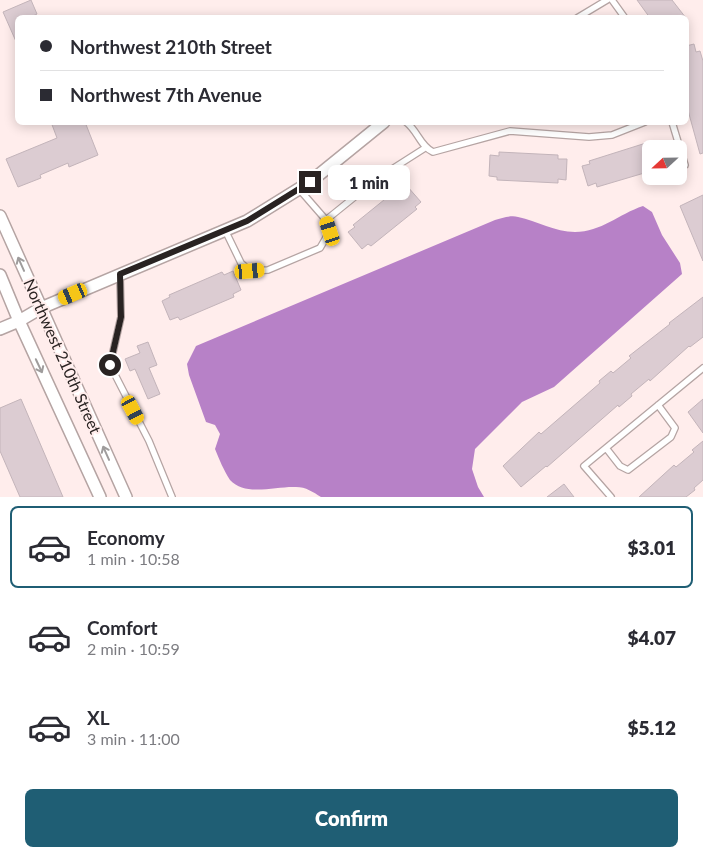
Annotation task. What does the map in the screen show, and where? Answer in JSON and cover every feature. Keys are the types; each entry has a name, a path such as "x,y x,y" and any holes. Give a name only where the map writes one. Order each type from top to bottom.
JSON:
{"street":[{"path":"0,329 19,321 41,308 247,221 299,189 368,137 381,125"},
{"name":"Northwest 210th Street","path":"0,216 126,497"},
{"name":"Northwest 210th Street","path":"0,275 19,321 100,497"}],"lane":[{"path":"581,15 607,0"},
{"path":"612,0 623,15"},
{"path":"410,125 414,128 425,148 433,152 510,131 589,137 612,135 637,125"},
{"path":"510,131 513,125"},
{"path":"673,125 677,140"},
{"path":"326,220 378,178 425,148"},
{"path":"225,230 241,263 250,271 268,270 320,248 330,231 326,220 299,189"},
{"path":"120,274 121,317 110,365 149,441 172,497"},
{"path":"611,497 584,466 703,368"},
{"path":"606,448 620,466 628,470 663,443 670,437 675,428 658,404"}],"shaded area":[{"path":"643,206 652,212 662,235 680,263 682,274 554,387 522,402 475,449 472,469 478,487 484,497 321,497 300,487 261,490 244,488 230,480 215,449 220,434 215,425 206,422 189,375 187,364 196,346 495,220 515,216 560,230 575,232 602,226"}],"building":[{"path":"31,0 37,14 15,15 15,39 3,12"},
{"path":"637,0 672,0 684,15 648,15"},
{"path":"694,44 696,52 700,51 703,61 703,153 700,154 689,114 689,45"},
{"path":"52,125 86,125 98,155 69,167 68,163 40,175 41,178 18,187 6,159 57,138"},
{"path":"642,144 642,174 597,187 596,183 588,186 582,166 590,164 589,161"},
{"path":"499,152 558,155 558,159 567,159 566,180 558,179 558,183 497,180 497,177 489,176 490,155 499,156"},
{"path":"407,186 421,202 415,207 417,209 371,246 368,244 362,249 348,232 355,227 353,225 400,187 402,190"},
{"path":"703,195 703,261 680,206"},
{"path":"233,271 241,290 233,294 234,297 180,320 178,317 170,320 162,301 170,297 169,295 222,272 224,275"},
{"path":"703,297 703,337 689,346 650,381 649,379 619,407 618,405 547,467 521,487 503,466 539,432 541,434 600,383 599,381 611,371 613,373 631,358 629,356"},
{"path":"148,342 157,365 149,368 160,394 148,399 135,369 130,371 125,359 140,353 137,346"},
{"path":"21,399 63,497 20,497 0,451 0,408"},
{"path":"703,399 703,433 688,412"},
{"path":"703,441 703,480 694,488 695,490 686,497 639,497 674,465 676,467 694,452 692,450"},
{"path":"564,484 574,497 547,497"}],"route":[{"path":"110,365 121,317 120,274 247,221 310,182"}]}
